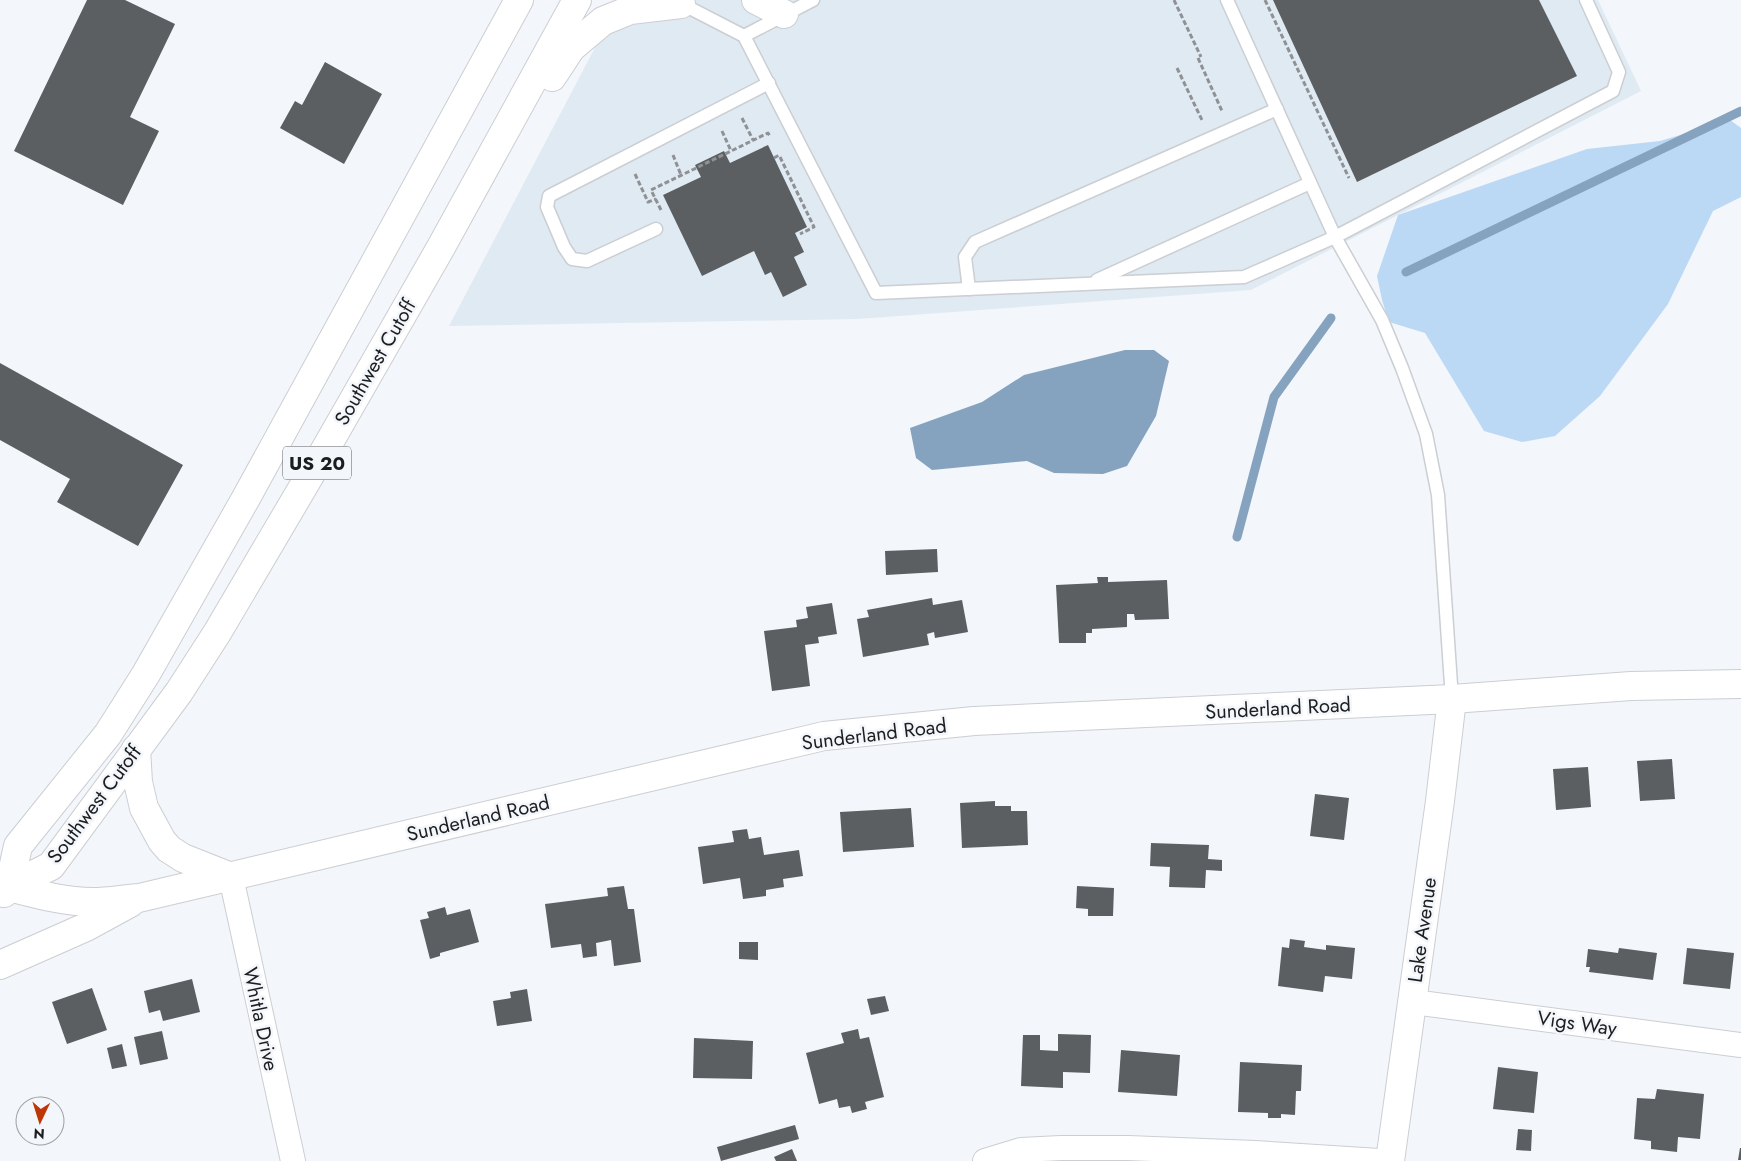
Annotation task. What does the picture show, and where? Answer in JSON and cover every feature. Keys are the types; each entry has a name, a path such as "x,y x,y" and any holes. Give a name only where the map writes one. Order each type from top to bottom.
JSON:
{"main road":[{"name":"Southwest Cutoff","path":"4,893 18,846 108,734 146,674 246,498 519,0"},
{"name":"Southwest Cutoff","path":"4,893 51,866 179,692 217,633 336,431 461,211 576,0"},
{"path":"756,0 784,14"},
{"path":"461,211 571,48 603,21 630,10 677,2"},
{"name":"Sunderland Road","path":"4,893 40,895 94,902 139,898 824,736 974,721 1452,698 1631,686 1708,683 1741,684"},
{"name":"Lake Avenue","path":"1390,1161 1440,801 1452,698"},
{"path":"136,749 138,782 144,808 162,841 183,858 231,877"},
{"path":"0,964 86,927 139,898"}],"street":[{"name":"Whitla Drive","path":"231,877 293,1161"},
{"name":"Vigs Way","path":"1412,1002 1741,1045"},
{"path":"984,1161 1021,1150 1128,1148 1255,1153 1378,1161"}],"lane":[{"path":"744,36 813,0"},
{"path":"1228,0 1335,237 1382,320 1426,434 1438,495 1452,698"},
{"path":"677,2 744,36 876,293 1244,276 1335,237 1613,91 1619,72 1586,0"},
{"path":"656,229 587,260 572,259 546,207 549,196 769,84"},
{"path":"970,289 965,256 975,242 1277,109"},
{"path":"1090,283 1310,183"}],"path":[{"path":"1174,0 1230,130"},
{"path":"1265,0 1349,178"},
{"path":"1177,68 1211,138"},
{"path":"663,216 651,190 768,133 772,140"},
{"path":"775,147 814,227 800,234"},
{"path":"774,158 779,155"},
{"path":"626,157 648,202 656,199"}],"shaded area":[{"path":"620,0 1598,0 1641,91 1251,290 857,319 449,326"},
{"path":"1730,120 1741,128 1741,197 1713,211 1668,304 1600,396 1555,436 1522,442 1484,431 1425,333 1389,322 1377,276 1398,215 1587,149 1660,141"},
{"path":"1125,350 1154,350 1169,361 1156,416 1127,466 1103,474 1054,473 1027,461 932,470 916,458 910,428 982,402 1024,375"}],"building":[{"path":"87,0 125,0 175,24 130,117 159,131 123,205 14,151"},
{"path":"1273,0 1539,0 1577,76 1357,182"},
{"path":"325,62 382,94 344,164 280,128 295,101 302,105"},
{"path":"768,145 807,227 795,233 804,252 794,257 807,285 783,297 771,272 765,275 754,251 702,276 663,195 701,177 695,165 724,151 730,163"},
{"path":"0,363 183,465 138,546 57,502 70,479 0,440"},
{"path":"937,549 938,572 886,575 885,551"},
{"path":"1097,577 1108,577 1108,582 1167,580 1169,619 1135,620 1134,614 1127,614 1127,627 1092,629 1092,633 1086,633 1086,643 1059,643 1056,585 1098,583"},
{"path":"932,598 933,605 962,600 968,632 935,638 934,632 927,634 929,645 863,657 857,619 869,617 867,610"},
{"path":"832,603 837,634 818,637 819,643 805,645 810,686 772,691 764,631 797,627 796,620 808,618 806,607"},
{"path":"1672,759 1675,799 1640,801 1637,761"},
{"path":"1588,767 1591,807 1556,810 1553,769"},
{"path":"1315,794 1349,798 1344,840 1310,836"},
{"path":"995,801 995,806 1011,806 1011,811 1027,811 1028,845 962,848 960,803"},
{"path":"911,808 914,847 843,852 840,812"},
{"path":"747,829 749,839 761,837 764,855 799,850 803,876 783,879 784,887 766,890 766,896 743,899 740,878 703,884 698,847 734,842 732,831"},
{"path":"1151,843 1209,845 1208,859 1222,860 1222,871 1206,870 1205,888 1169,887 1170,867 1150,866"},
{"path":"624,886 628,909 634,909 641,962 614,966 611,940 596,943 597,956 583,958 581,944 551,948 545,904 608,896 607,888"},
{"path":"1077,886 1114,888 1113,916 1088,916 1088,909 1076,908"},
{"path":"445,907 447,915 470,909 479,942 440,953 440,956 430,959 420,920 429,918 427,912"},
{"path":"1290,939 1305,941 1304,947 1326,950 1326,945 1355,948 1352,979 1325,976 1323,992 1278,986 1282,947 1289,948"},
{"path":"739,942 758,942 758,960 739,959"},
{"path":"1619,948 1657,953 1653,980 1589,972 1590,967 1586,967 1588,949 1618,953"},
{"path":"1687,948 1734,953 1730,989 1683,984"},
{"path":"192,979 200,1012 163,1021 160,1010 149,1013 144,991"},
{"path":"92,988 107,1030 67,1044 52,1002"},
{"path":"527,989 532,1021 497,1026 493,1001 511,998 510,992"},
{"path":"885,996 889,1011 871,1015 867,999"},
{"path":"858,1029 860,1039 869,1037 884,1097 865,1102 867,1109 852,1113 850,1106 839,1108 837,1099 819,1104 806,1053 844,1043 841,1033"},
{"path":"162,1031 168,1059 140,1065 134,1037"},
{"path":"1058,1034 1091,1035 1090,1073 1063,1072 1063,1088 1021,1086 1023,1035 1040,1035 1040,1050 1058,1051"},
{"path":"694,1038 753,1041 752,1079 693,1078"},
{"path":"122,1044 127,1066 112,1069 107,1048"},
{"path":"1121,1050 1180,1055 1177,1096 1118,1092"},
{"path":"1240,1062 1302,1065 1301,1091 1296,1091 1295,1115 1281,1114 1281,1118 1268,1118 1268,1113 1238,1112"},
{"path":"1498,1067 1538,1072 1534,1113 1493,1109"},
{"path":"1657,1089 1704,1094 1700,1139 1678,1137 1677,1152 1651,1149 1651,1141 1634,1139 1637,1098 1655,1099"},
{"path":"795,1125 799,1139 721,1161 717,1147"},
{"path":"1518,1129 1532,1130 1531,1151 1516,1150"},
{"path":"1740,1148 1741,1160 1738,1160"},
{"path":"792,1149 797,1161 776,1161 774,1157"}],"waterway":[{"path":"1406,272 1741,111"},
{"path":"1237,537 1274,397 1331,318"}]}
